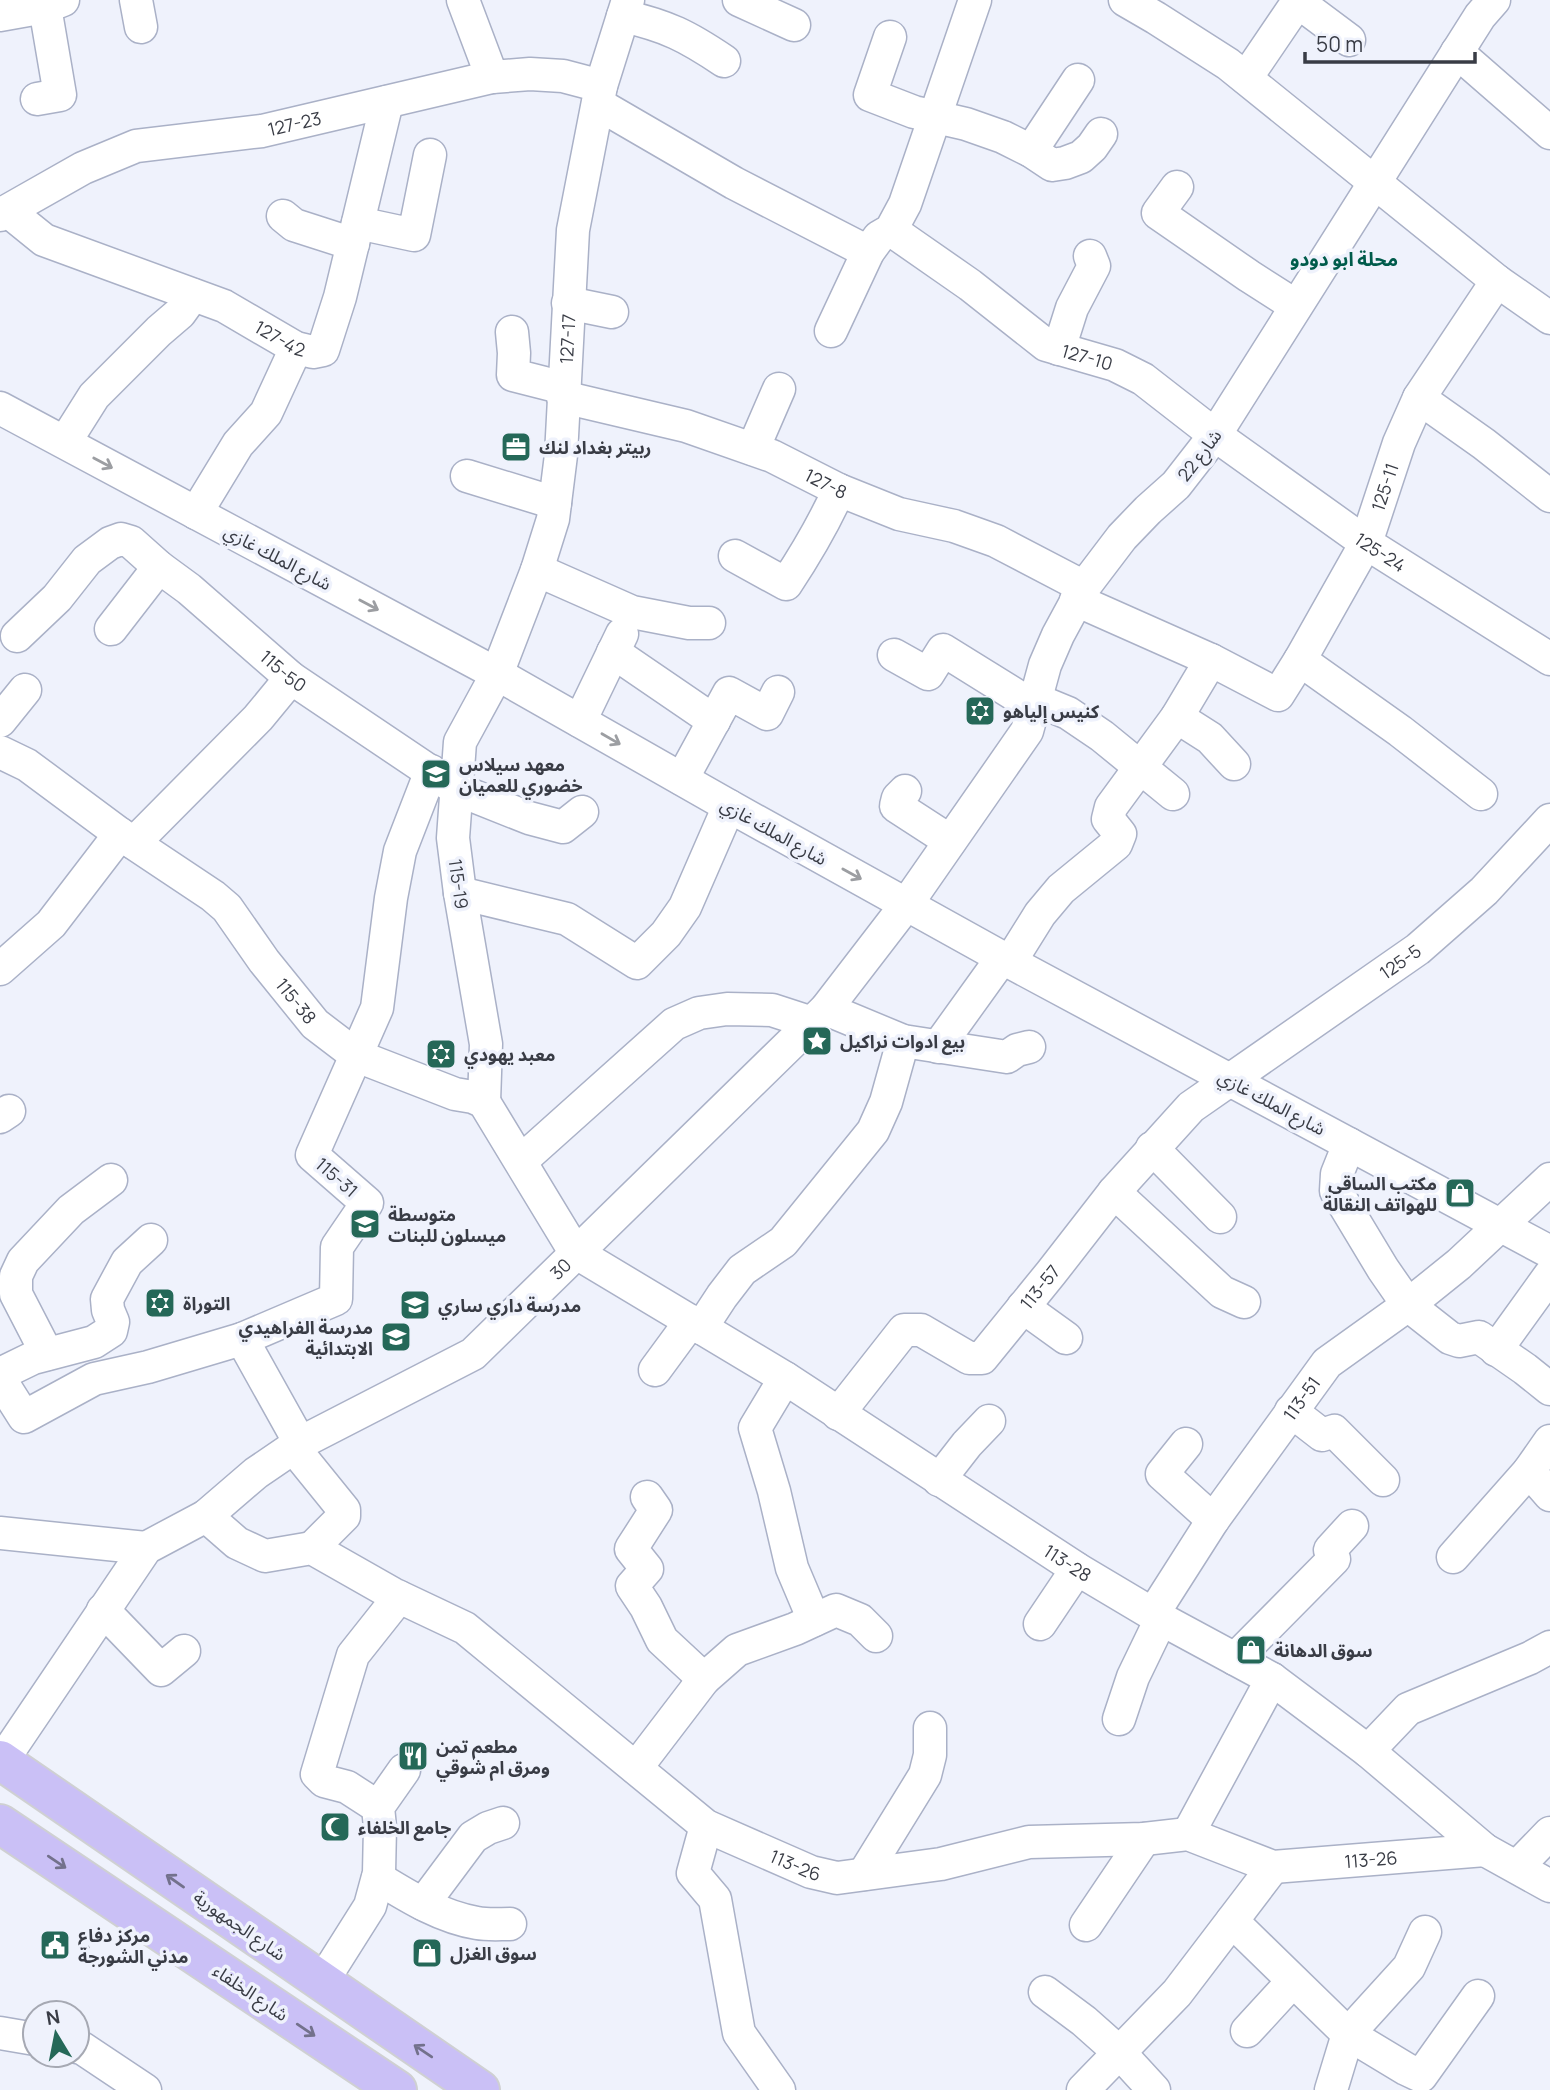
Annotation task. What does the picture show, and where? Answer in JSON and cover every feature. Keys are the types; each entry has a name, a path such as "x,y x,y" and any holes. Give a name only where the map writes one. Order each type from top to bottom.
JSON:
{"main road":[{"name":"شارع الجمهورية","path":"1,1761 480,2090"},
{"name":"شارع الخلفاء","path":"0,1824 397,2090"}],"street":[{"path":"463,0 492,77"},
{"path":"739,0 794,24"},
{"path":"831,331 867,253 879,237 891,230 905,204 975,0"},
{"path":"1125,0 1163,9 1497,281 1550,318"},
{"path":"1246,78 1299,1 1349,40"},
{"path":"0,15 54,4 60,95 37,99"},
{"name":"شارع 22","path":"906,905 1027,731 1033,703 1054,645 1080,594 1122,537 1176,485 1215,435 1457,52 1481,5"},
{"path":"626,8 694,40 724,61"},
{"name":"127-17","path":"497,674 537,570 553,519 561,455 573,230 599,95 626,8"},
{"path":"890,37 870,95 914,112 966,124 1003,137 1052,165 1080,157 1092,147 1101,134"},
{"path":"1457,52 1550,133"},
{"name":"127-23","path":"4,213 83,168 136,146 262,131 492,77 552,75 563,76 599,95 734,183 867,253"},
{"path":"1031,151 1078,80"},
{"name":"127-42","path":"4,213 44,240 224,306 296,348 323,351 340,297 387,102"},
{"path":"283,216 294,225 355,233 414,234 430,155"},
{"path":"1177,187 1158,213 1296,306"},
{"name":"127-10","path":"891,230 970,285 1046,345 1115,365 1143,379 1215,435"},
{"path":"1059,349 1072,309 1094,266 1090,256"},
{"name":"125-11","path":"1278,695 1366,543 1399,443 1419,398 1497,281"},
{"path":"65,442 94,396 180,313 193,295"},
{"path":"568,303 612,312"},
{"name":"127-8","path":"512,332 513,375 563,392 686,426 753,449 839,490 899,514 954,526 996,541 1080,594 1278,695"},
{"path":"196,513 238,444 266,413 296,348"},
{"path":"753,449 779,389"},
{"path":"1419,398 1550,496"},
{"name":"شارع الملك غازي","path":"0,408 497,674 1006,960 1550,1252"},
{"name":"125-24","path":"1215,435 1366,543 1550,659"},
{"path":"467,476 555,503"},
{"path":"735,556 786,584 829,514 839,490"},
{"name":"115-50","path":"17,636 57,598 87,559 110,543 121,539 131,541 291,678 456,789 530,818 563,827 582,812"},
{"path":"111,629 159,567"},
{"path":"537,570 632,612 689,623 709,623"},
{"path":"580,721 632,612"},
{"path":"894,654 928,674 943,650 1033,703 1068,713 1141,766 1173,794"},
{"path":"613,652 714,721"},
{"path":"938,1046 1061,889 1116,844 1120,834 1108,819 1111,807 1177,717 1212,660"},
{"path":"1300,660 1400,731 1481,794"},
{"name":"115-19","path":"484,1102 486,1044 453,838 460,741 497,674"},
{"path":"0,969 51,924 127,839 248,729 291,678"},
{"path":"0,721 25,691"},
{"path":"682,779 729,693 767,714 778,692"},
{"path":"1177,717 1210,738 1234,764"},
{"name":"115-38","path":"0,752 27,765 127,839 213,896 227,908 264,961 314,1024 357,1056 455,1094 484,1102"},
{"name":"115-31","path":"0,1377 24,1417 94,1379 148,1367 242,1339 336,1299 337,1247 367,1203 312,1155 377,1008 400,851 430,771"},
{"path":"905,791 898,798 896,806 950,841"},
{"path":"460,893 567,919 637,964 666,934 685,907 729,806"},
{"name":"125-5","path":"1230,1079 1418,949 1484,891 1550,820"},
{"name":"30","path":"146,1548 206,1516 256,1473 296,1445 472,1354 819,1016 906,905"},
{"path":"521,1161 674,1024 699,1013 727,1009 772,1010 819,1016 903,1041 1007,1057 1028,1047"},
{"path":"655,1370 742,1270 783,1242 873,1131 886,1102 903,1041"},
{"name":"113-57","path":"838,1415 904,1330 921,1330 970,1358 982,1358 1152,1148 1191,1107 1230,1079"},
{"path":"484,1102 575,1252"},
{"path":"1349,1144 1336,1174 1336,1191 1382,1269 1409,1305 1450,1338 1459,1341 1479,1337 1550,1389"},
{"path":"1152,1148 1220,1217"},
{"name":"113-51","path":"1119,1719 1157,1617 1213,1520 1327,1363 1409,1305 1459,1264 1550,1179"},
{"path":"47,1354 16,1294 16,1276 23,1261 71,1210 111,1180"},
{"path":"1114,1192 1222,1292 1244,1302"},
{"path":"0,1377 33,1357 94,1342 111,1331 113,1322 107,1299 127,1262 151,1240"},
{"name":"113-28","path":"575,1252 785,1378 1077,1569 1157,1617 1272,1679 1368,1751 1485,1850 1550,1886"},
{"path":"1496,1350 1550,1275"},
{"path":"1023,1307 1066,1338"},
{"path":"206,1516 237,1543 265,1556 312,1548 344,1516 345,1510 296,1445 242,1339"},
{"path":"785,1378 755,1428 774,1491 792,1568 814,1620"},
{"path":"1291,1411 1322,1435 1334,1431 1383,1480"},
{"path":"939,1480 989,1421"},
{"path":"1453,1557 1529,1471 1550,1441"},
{"path":"1186,1444 1162,1474 1213,1520"},
{"path":"1529,1471 1550,1495"},
{"path":"647,1497 656,1510 631,1549 647,1569 632,1586 662,1640 704,1679"},
{"path":"1235,1659 1335,1559 1330,1550 1352,1526"},
{"path":"0,1533 146,1548 1,1761"},
{"name":"113-26","path":"312,1548 399,1597 465,1628 706,1826 811,1872 837,1878 941,1864 1029,1842 1188,1835 1273,1867 1485,1850"},
{"path":"1040,1624 1077,1569"},
{"path":"377,1807 346,1787 324,1781 317,1774 353,1655 399,1597"},
{"path":"636,1769 704,1679 737,1650 836,1610 860,1620 876,1636"},
{"path":"103,1611 161,1670 184,1651"},
{"path":"1368,1751 1408,1709 1550,1647"},
{"path":"1188,1835 1272,1679"},
{"path":"864,1874 925,1775 930,1755 930,1728"},
{"path":"322,1982 370,1906 378,1878 380,1827 377,1807 404,1770"},
{"path":"423,1904 473,1837 503,1823"},
{"path":"706,1826 693,1873 715,1899 739,2033 779,2090"},
{"path":"1517,1867 1550,1833"},
{"path":"1086,1925 1144,1839"},
{"path":"1083,2090 1177,1993 1273,1867"},
{"path":"378,1878 423,1904 455,1918 480,1924 510,1924"},
{"path":"1232,1921 1348,2034 1406,2070 1421,2076 1478,1996"},
{"path":"1331,2090 1348,2034 1409,1967 1425,1932"},
{"path":"1247,2031 1293,1981"},
{"path":"1045,1992 1120,2053 1154,2090"},
{"path":"0,2033 21,2037"},
{"path":"91,2054 144,2090"}],"place":[{"name":"ربيتر بغداد لنك","path":"516,447"},
{"name":"كنيس إلياهو","path":"980,711"},
{"name":"معهد سيلاس خضوري للعميان","path":"436,774"},
{"name":"بيع ادوات نراكيل","path":"817,1041"},
{"name":"معبد يهودي","path":"441,1054"},
{"name":"مكتب الساقي للهواتف النقالة","path":"1460,1193"},
{"name":"متوسطة ميسلون للبنات","path":"365,1224"},
{"name":"التوراة","path":"160,1303"},
{"name":"مدرسة داري ساري","path":"415,1305"},
{"name":"مدرسة الفراهيدي الابتدائية","path":"396,1337"},
{"name":"سوق الدهانة","path":"1251,1650"},
{"name":"مطعم تمن ومرق ام شوقي","path":"413,1756"},
{"name":"جامع الخلفاء","path":"335,1827"},
{"name":"مركز دفاع مدني الشورجة","path":"55,1945"},
{"name":"سوق الغزل","path":"427,1953"}],"district":[{"name":"محلة ابو دودو","path":"1344,259"}]}
